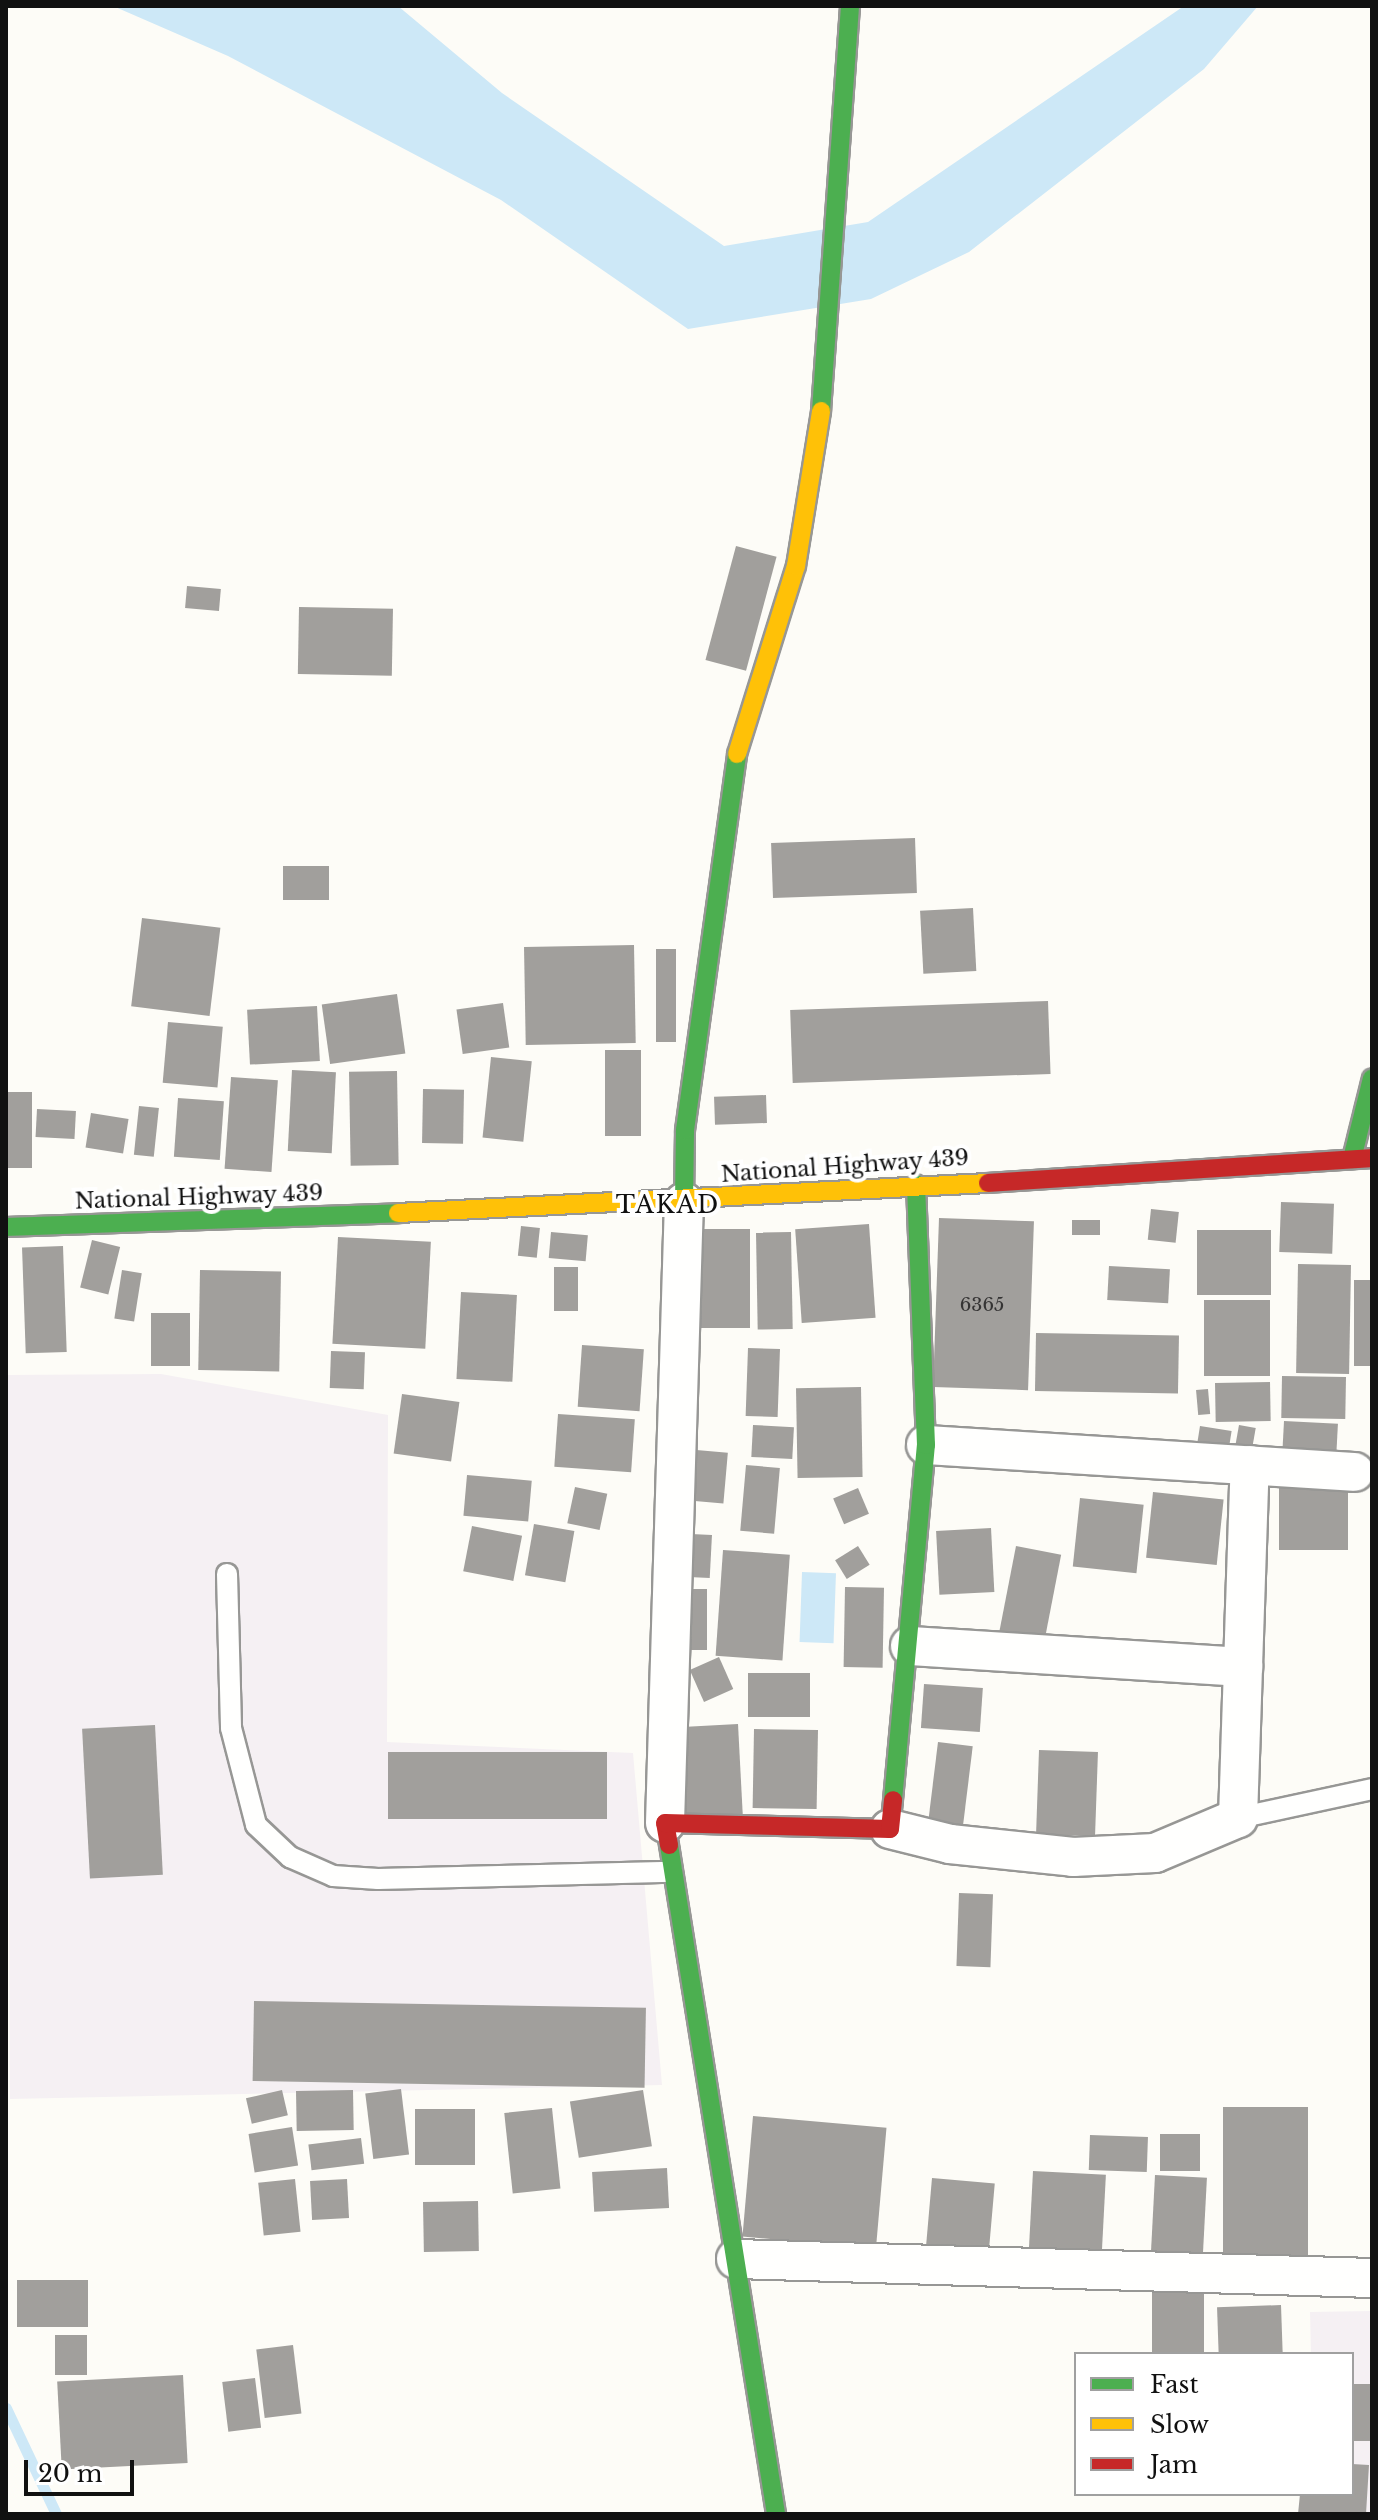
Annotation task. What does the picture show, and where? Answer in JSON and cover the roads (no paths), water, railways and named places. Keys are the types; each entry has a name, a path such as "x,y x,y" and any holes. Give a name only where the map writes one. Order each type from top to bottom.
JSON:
{"street":[{"path":"776,2514 665,1823 685,1130 740,736 796,566 828,364 850,6"},
{"path":"1352,1159 1372,1078"},
{"name":"National Highway 439","path":"6,1227 684,1202 916,1184 1372,1158"},
{"path":"890,1829 910,1646 926,1445 916,1184"},
{"path":"926,1445 1354,1472"},
{"path":"665,1823 890,1829 950,1844 1073,1857 1155,1853 1238,1818 1250,1465"},
{"path":"910,1646 1243,1667"},
{"path":"736,2259 1372,2278"}],"lane":[{"path":"227,1574 231,1728 256,1825 290,1857 333,1876 378,1879 672,1872"},
{"path":"1238,1818 1372,1789"}],"water":[{"path":"113,6 398,6 502,93 724,246 868,222 1184,6 1258,6 1204,69 969,252 871,299 688,329 501,200 228,56"},
{"path":"802,1572 836,1573 834,1643 800,1642"}],"waterway":[{"path":"6,2408 56,2514"}],"district":[{"name":"TAKAD","path":"668,1205"}]}
